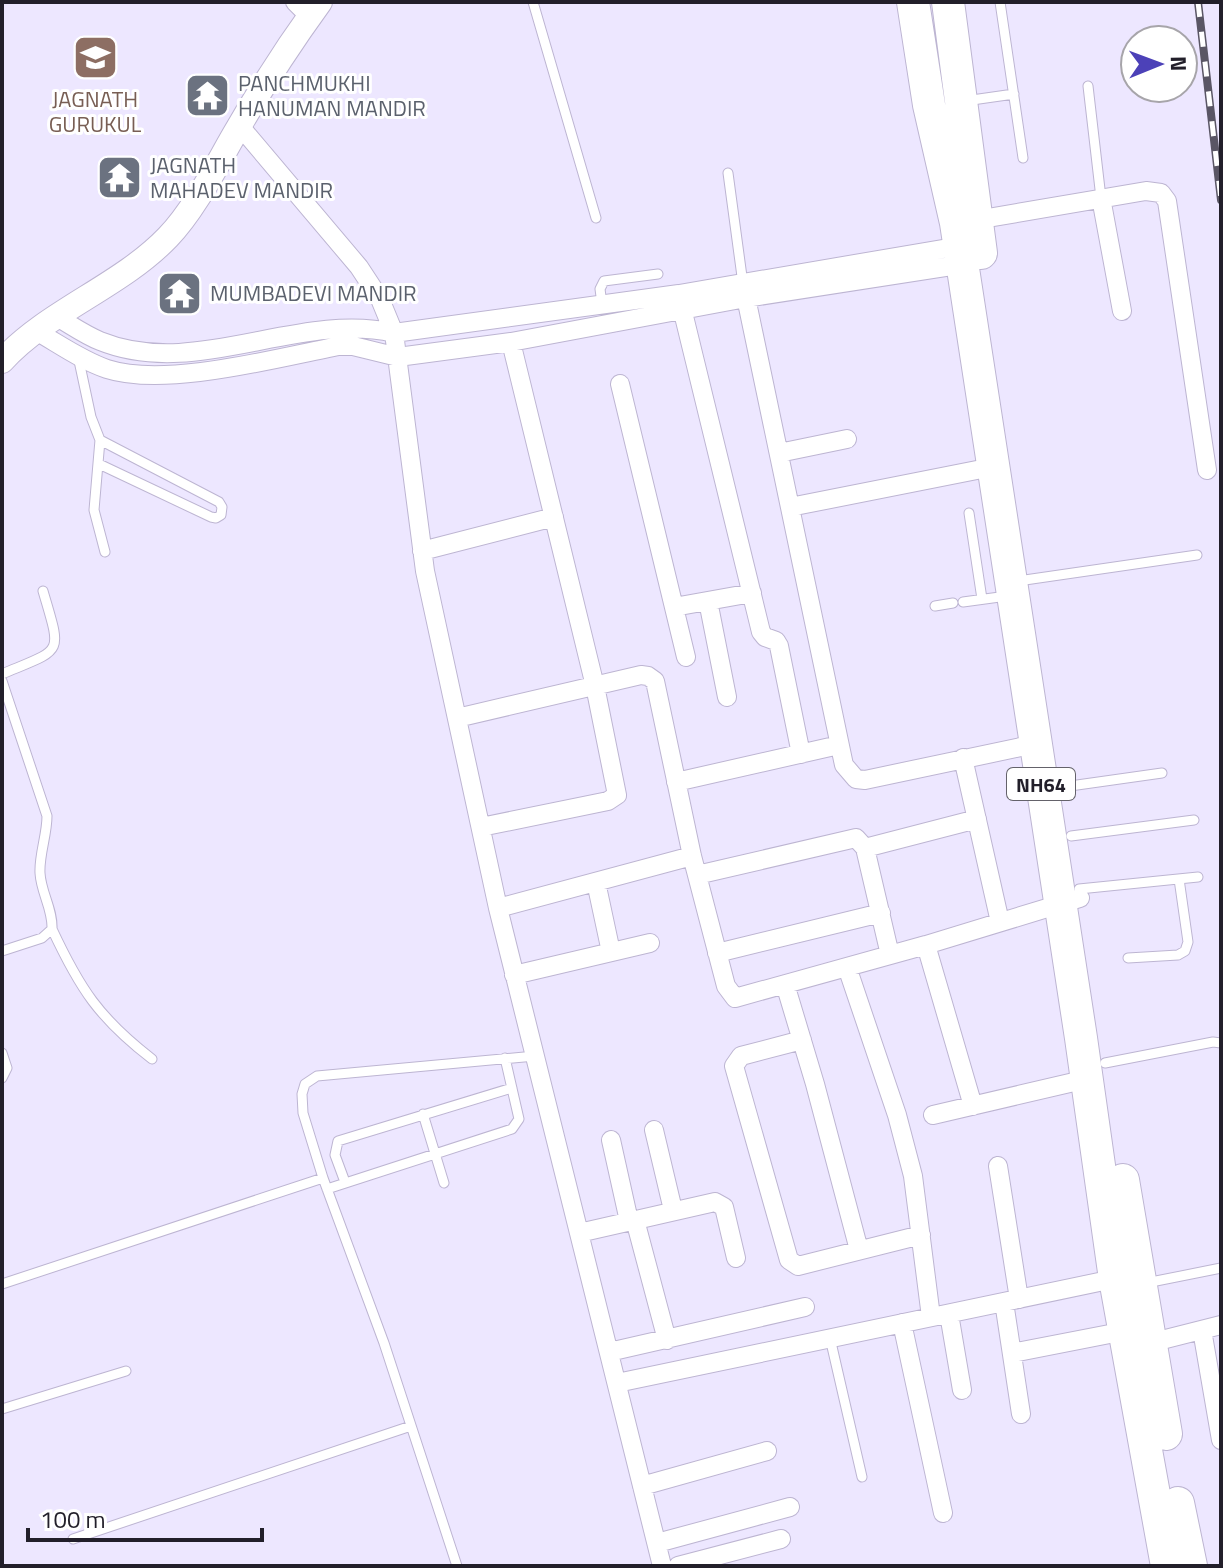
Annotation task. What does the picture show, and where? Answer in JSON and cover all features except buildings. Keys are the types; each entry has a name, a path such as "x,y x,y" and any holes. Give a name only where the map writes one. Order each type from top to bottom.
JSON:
{"highway":[{"name":"NH64","path":"913,2 945,103 969,243 1009,589 1063,787 1071,836 1073,897 1096,1071 1131,1279 1134,1341 1178,1562"},
{"path":"928,2 945,103"},
{"name":"NH64","path":"945,103 948,2"},
{"name":"NH64","path":"969,243 992,467 1009,589 1035,744 1073,897"}],"street":[{"path":"2,361 19,343 169,237 203,189 308,7"},
{"path":"239,125 359,267 380,299 394,333 422,551 498,908 662,1566"},
{"path":"36,331 78,356 110,370 172,375 339,346 353,346 398,357 511,342 681,302 969,243 1101,198 1146,191 1161,193 1167,201 1207,470"},
{"path":"1101,198 1122,311"},
{"path":"744,291 844,765 856,779 865,780 1035,744"},
{"path":"57,317 99,341 153,352 184,353 337,328 360,327 394,333 602,304 681,302"},
{"path":"681,302 761,632 779,646 801,754"},
{"path":"481,827 615,798 617,791 595,686 511,342"},
{"path":"620,384 686,657"},
{"path":"779,453 847,439"},
{"path":"790,507 992,467"},
{"path":"422,551 554,517"},
{"path":"674,607 752,593"},
{"path":"708,601 727,697"},
{"path":"457,718 641,675 655,681 692,856 726,986 735,998 926,945 1073,897"},
{"path":"676,782 839,745"},
{"path":"963,758 1000,922"},
{"path":"865,848 977,819"},
{"path":"697,875 856,838 865,848 890,955"},
{"path":"498,908 692,856"},
{"path":"596,882 611,952"},
{"path":"717,953 881,913"},
{"path":"514,975 650,943"},
{"path":"926,945 973,1106"},
{"path":"847,967 897,1115 913,1176 921,1235 940,1316 962,1390"},
{"path":"785,984 859,1250"},
{"path":"802,1040 741,1056 734,1066 789,1260 798,1266 921,1235"},
{"path":"933,1115 1096,1071"},
{"path":"654,1130 673,1210"},
{"path":"611,1140 667,1340"},
{"path":"998,1166 1012,1300 1012,1353 1021,1414"},
{"path":"579,1233 715,1202 724,1207 736,1258"},
{"path":"617,1383 1012,1300 1131,1279"},
{"path":"609,1352 805,1307"},
{"path":"902,1323 943,1513"},
{"path":"1012,1353 1134,1341 1221,1325"},
{"path":"1202,1330 1221,1440"},
{"path":"642,1486 767,1451"},
{"path":"657,1543 790,1507"},
{"path":"678,1566 781,1539"}],"lane":[{"path":"533,2 596,218"},
{"path":"1000,2 1023,158"},
{"path":"1088,86 1101,198"},
{"path":"945,103 1014,94"},
{"path":"728,173 744,291"},
{"path":"602,304 600,289 604,281 658,274"},
{"path":"78,356 91,417 100,440 94,510 105,552"},
{"path":"99,464 211,517 221,515 219,502 100,440"},
{"path":"969,513 1009,589"},
{"path":"935,606 1009,589 1197,555"},
{"path":"2,674 44,656 54,648 57,639 43,591"},
{"path":"2,681 47,816 40,871 52,917 52,929 70,968 97,1010 152,1059"},
{"path":"1063,787 1162,773"},
{"path":"1071,836 1194,820"},
{"path":"1073,897 1198,877"},
{"path":"1128,958 1178,955 1185,951 1188,942 1179,879"},
{"path":"2,951 42,938 52,929"},
{"path":"1096,1071 1213,1042 1221,1043"},
{"path":"2,1053 7,1068 2,1078"},
{"path":"457,1566 323,1178 303,1113 302,1094 305,1084 317,1076 535,1056"},
{"path":"327,1189 512,1129 519,1119 505,1058"},
{"path":"345,1182 335,1155 338,1141 512,1088"},
{"path":"423,1114 444,1183"},
{"path":"2,1284 323,1178"},
{"path":"1131,1279 1221,1268"},
{"path":"830,1338 862,1477"},
{"path":"2,1409 126,1371"},
{"path":"73,1539 411,1426"}],"railway":[{"path":"1198,2 1221,200"}],"place":[{"name":"JAGNATH GURUKUL","path":"95,58"},
{"name":"PANCHMUKHI HANUMAN MANDIR","path":"207,96"},
{"name":"JAGNATH MAHADEV MANDIR","path":"119,178"},
{"name":"MUMBADEVI MANDIR","path":"179,293"}]}
